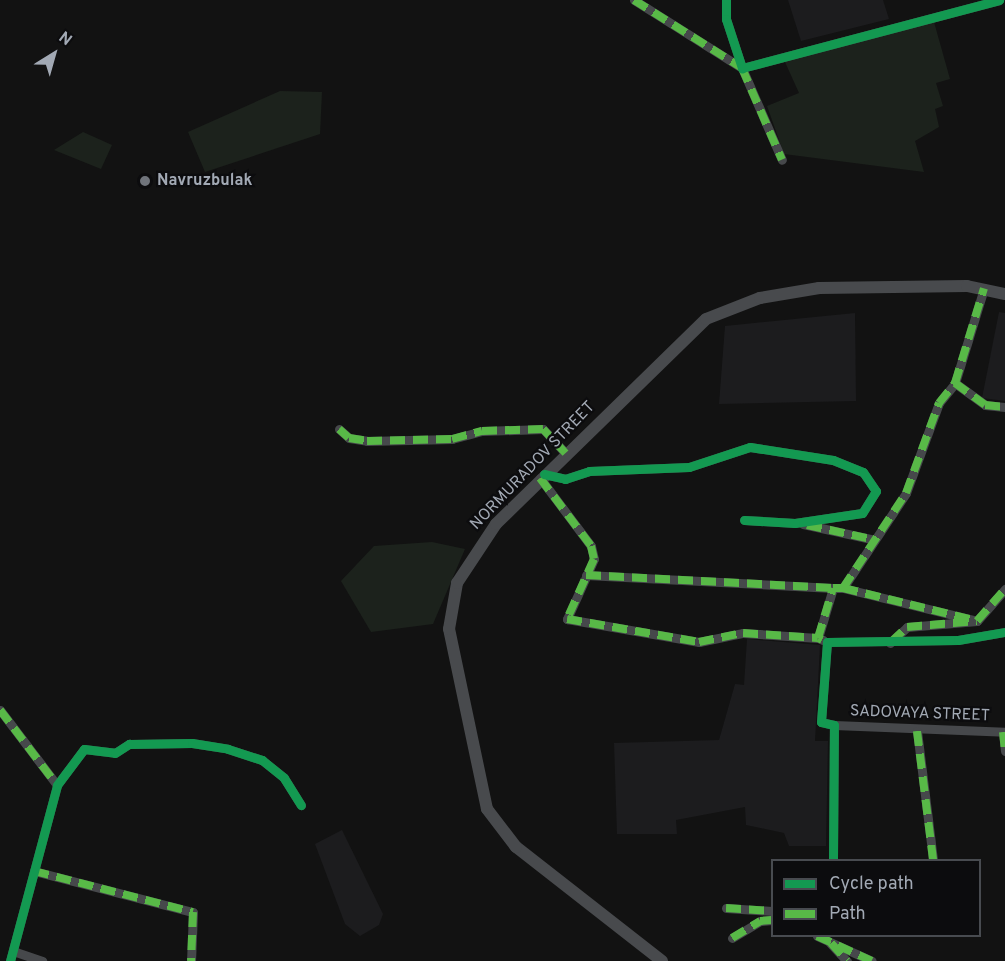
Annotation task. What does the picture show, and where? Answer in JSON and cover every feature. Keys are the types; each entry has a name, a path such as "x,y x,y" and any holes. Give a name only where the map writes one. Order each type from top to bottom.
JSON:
{"main road":[{"name":"NORMURADOV STREET","path":"662,961 516,847 492,819 478,784 449,629 450,605 480,544 542,476 692,330 723,311 819,288 984,288 1005,294"}],"street":[{"path":"634,0 742,68 999,0"},
{"path":"726,0 726,19 742,68 782,160"},
{"path":"831,859 834,725 822,722 822,640 838,588 906,493 939,402 956,382 984,288"},
{"path":"956,382 985,405 1005,407"},
{"path":"339,429 349,438 367,441 452,440 482,431 543,429 565,453"},
{"path":"542,476 565,479 589,471 689,467 750,447 833,460 863,472 876,491 862,513 795,523"},
{"path":"542,476 591,546 594,559 567,619 699,642 743,633 890,643 1005,632"},
{"path":"744,520 795,523 871,539"},
{"path":"586,575 838,588 977,621"},
{"path":"890,643 907,627 977,621 1005,589"},
{"path":"0,710 57,784"},
{"name":"SADOVAYA STREET","path":"834,725 917,731 1004,732"},
{"path":"917,731 933,859"},
{"path":"1004,732 1005,751"},
{"path":"42,961 11,956 57,784 84,749 115,753 129,744 192,743 262,760 284,778 301,805"},
{"path":"34,871 193,912 191,961"},
{"path":"726,908 771,911"},
{"path":"732,938 760,921 771,920"},
{"path":"820,937 872,961"},
{"path":"828,940 847,961"}],"shaded area":[{"path":"788,0 883,0 889,19 801,41"},
{"path":"934,22 950,79 936,83 943,106 935,109 939,127 915,141 924,172 784,154 767,106 799,93 785,62"},
{"path":"280,91 322,92 320,134 205,172 188,132"},
{"path":"83,132 112,145 101,169 54,150"},
{"path":"999,312 1005,313 1005,401 982,398"},
{"path":"855,313 856,401 719,404 725,326"},
{"path":"432,542 465,549 433,624 371,632 341,581 374,546"},
{"path":"747,639 820,645 815,741 828,741 826,846 789,846 784,833 746,825 745,807 676,820 677,834 617,834 614,743 719,740 735,684 744,685"},
{"path":"342,830 383,914 379,925 360,936 345,924 315,844"}],"marked path":[{"path":"634,0 742,68 782,160"},
{"path":"822,640 818,638 833,588 843,588 906,493 939,403 955,383 984,288"},
{"path":"955,383 985,405 1005,407"},
{"path":"339,429 349,438 367,441 452,439 482,431 543,429 565,453"},
{"path":"540,478 591,546 594,559 567,619 699,642 743,633 818,638"},
{"path":"807,525 871,539"},
{"path":"586,575 833,588"},
{"path":"843,588 977,621"},
{"path":"891,642 907,627 977,621 1005,589"},
{"path":"0,710 57,785"},
{"path":"917,731 933,859"},
{"path":"1003,732 1005,751"},
{"path":"34,871 193,912 191,961"},
{"path":"726,908 771,911"},
{"path":"732,938 760,921 771,920"},
{"path":"819,937 872,961"},
{"path":"831,943 847,961"}],"cycle path":[{"path":"726,0 726,19 742,68 999,0"},
{"path":"544,474 565,479 589,471 689,467 750,447 833,460 863,472 876,491 862,513 795,523 744,520"},
{"path":"833,859 834,725 821,722 827,642 958,640 1005,632"},
{"path":"10,961 57,785 84,749 115,753 129,744 192,743 228,749 262,760 284,778 301,805"}],"place":[{"name":"Navruzbulak","path":"145,181"}]}
